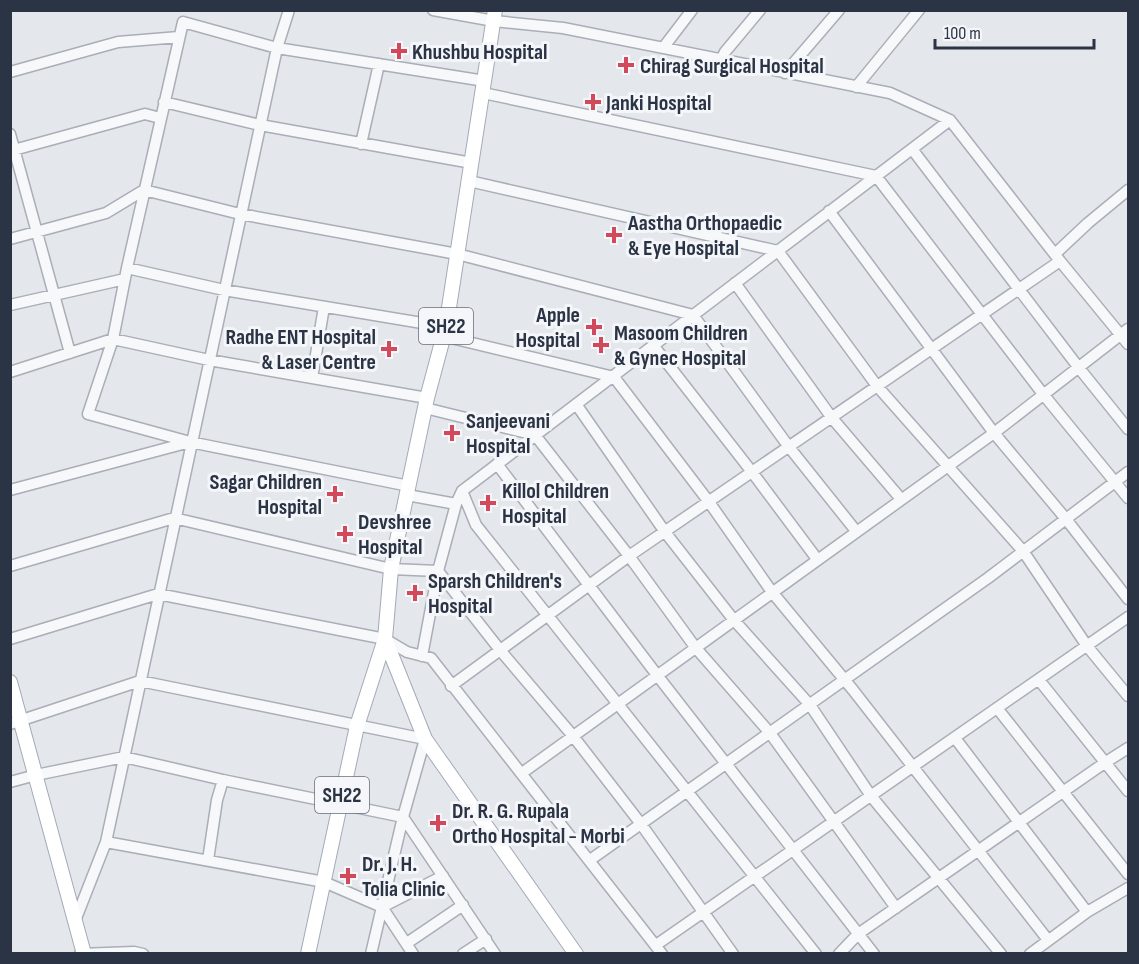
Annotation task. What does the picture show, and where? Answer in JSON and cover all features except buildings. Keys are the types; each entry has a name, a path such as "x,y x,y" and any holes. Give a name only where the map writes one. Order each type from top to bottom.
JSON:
{"main road":[{"name":"SH22","path":"308,954 357,726 385,639 391,569 426,403 445,332 494,16"},
{"path":"385,639 425,740 576,954"},
{"path":"10,682 16,722 36,774 83,953"}],"street":[{"path":"75,921 106,842 240,214 277,48 289,10"},
{"path":"433,10 494,16 563,28 890,93 950,120 1058,258 1124,332 1128,344"},
{"path":"663,48 692,10"},
{"path":"721,60 760,10"},
{"path":"785,73 839,10"},
{"path":"856,87 919,10"},
{"path":"456,504 408,490 190,442 88,414 113,339 144,190 183,22 277,48 379,64 876,176 1043,394 1128,498"},
{"path":"10,72 118,42 179,37"},
{"path":"362,144 379,64"},
{"path":"164,102 260,126 472,163"},
{"path":"13,150 146,114 160,118"},
{"path":"422,656 438,571 462,490 950,120"},
{"path":"10,134 70,353"},
{"path":"912,149 1128,429"},
{"path":"469,181 777,251 877,386 1023,551 1087,646 1128,696"},
{"path":"10,239 106,213 144,190 240,214 458,254 693,315 789,447 856,531"},
{"path":"451,686 629,556 1019,290 1058,258 1088,223 1128,190"},
{"path":"829,211 994,433 1066,519 1128,599"},
{"path":"10,305 126,274 324,307 445,332 614,377 709,502 772,592 1048,940"},
{"path":"735,283 832,418 901,499"},
{"path":"312,378 324,307"},
{"path":"522,773 994,433 1124,332"},
{"path":"10,372 113,339 426,403 535,435 629,556 694,647 770,733 896,908"},
{"path":"653,345 817,559"},
{"path":"576,404 665,531 733,619 810,705 871,796 1001,954"},
{"path":"10,490 190,442"},
{"path":"497,464 874,954"},
{"path":"590,860 810,705 1128,472"},
{"path":"462,490 476,525 816,954"},
{"path":"10,566 174,518 391,569 438,571 500,650 573,735 641,824 733,954"},
{"path":"10,639 158,594 385,639 407,652 430,658 659,949 702,913 1128,617"},
{"path":"1039,680 1128,790"},
{"path":"16,722 140,681 425,740 403,817 371,954"},
{"path":"997,708 1128,874"},
{"path":"955,738 1087,912"},
{"path":"839,954 858,934 1128,748"},
{"path":"10,782 36,774 124,757 403,817 495,954"},
{"path":"208,860 217,800 223,780"},
{"path":"106,842 324,882 382,907 413,954"},
{"path":"382,907 443,876"},
{"path":"1029,954 1087,912 1128,888"},
{"path":"407,943 463,905"},
{"path":"463,954 486,939"},
{"path":"83,953 143,954"}],"place":[{"name":"Khushbu Hospital","path":"399,51"},
{"name":"Chirag Surgical Hospital","path":"626,65"},
{"name":"Janki Hospital","path":"593,102"},
{"name":"Aastha Orthopaedic & Eye Hospital","path":"614,235"},
{"name":"Apple Hospital","path":"594,327"},
{"name":"Masoom Children & Gynec Hospital","path":"601,345"},
{"name":"Radhe ENT Hospital & Laser Centre","path":"389,349"},
{"name":"Sanjeevani Hospital","path":"452,433"},
{"name":"Sagar Children Hospital","path":"335,494"},
{"name":"Killol Children Hospital","path":"488,503"},
{"name":"Devshree Hospital","path":"345,534"},
{"name":"Sparsh Children's Hospital","path":"415,593"},
{"name":"Dr. R. G. Rupala Ortho Hospital - Morbi","path":"438,823"},
{"name":"Dr. J. H. Tolia Clinic","path":"348,876"}]}
